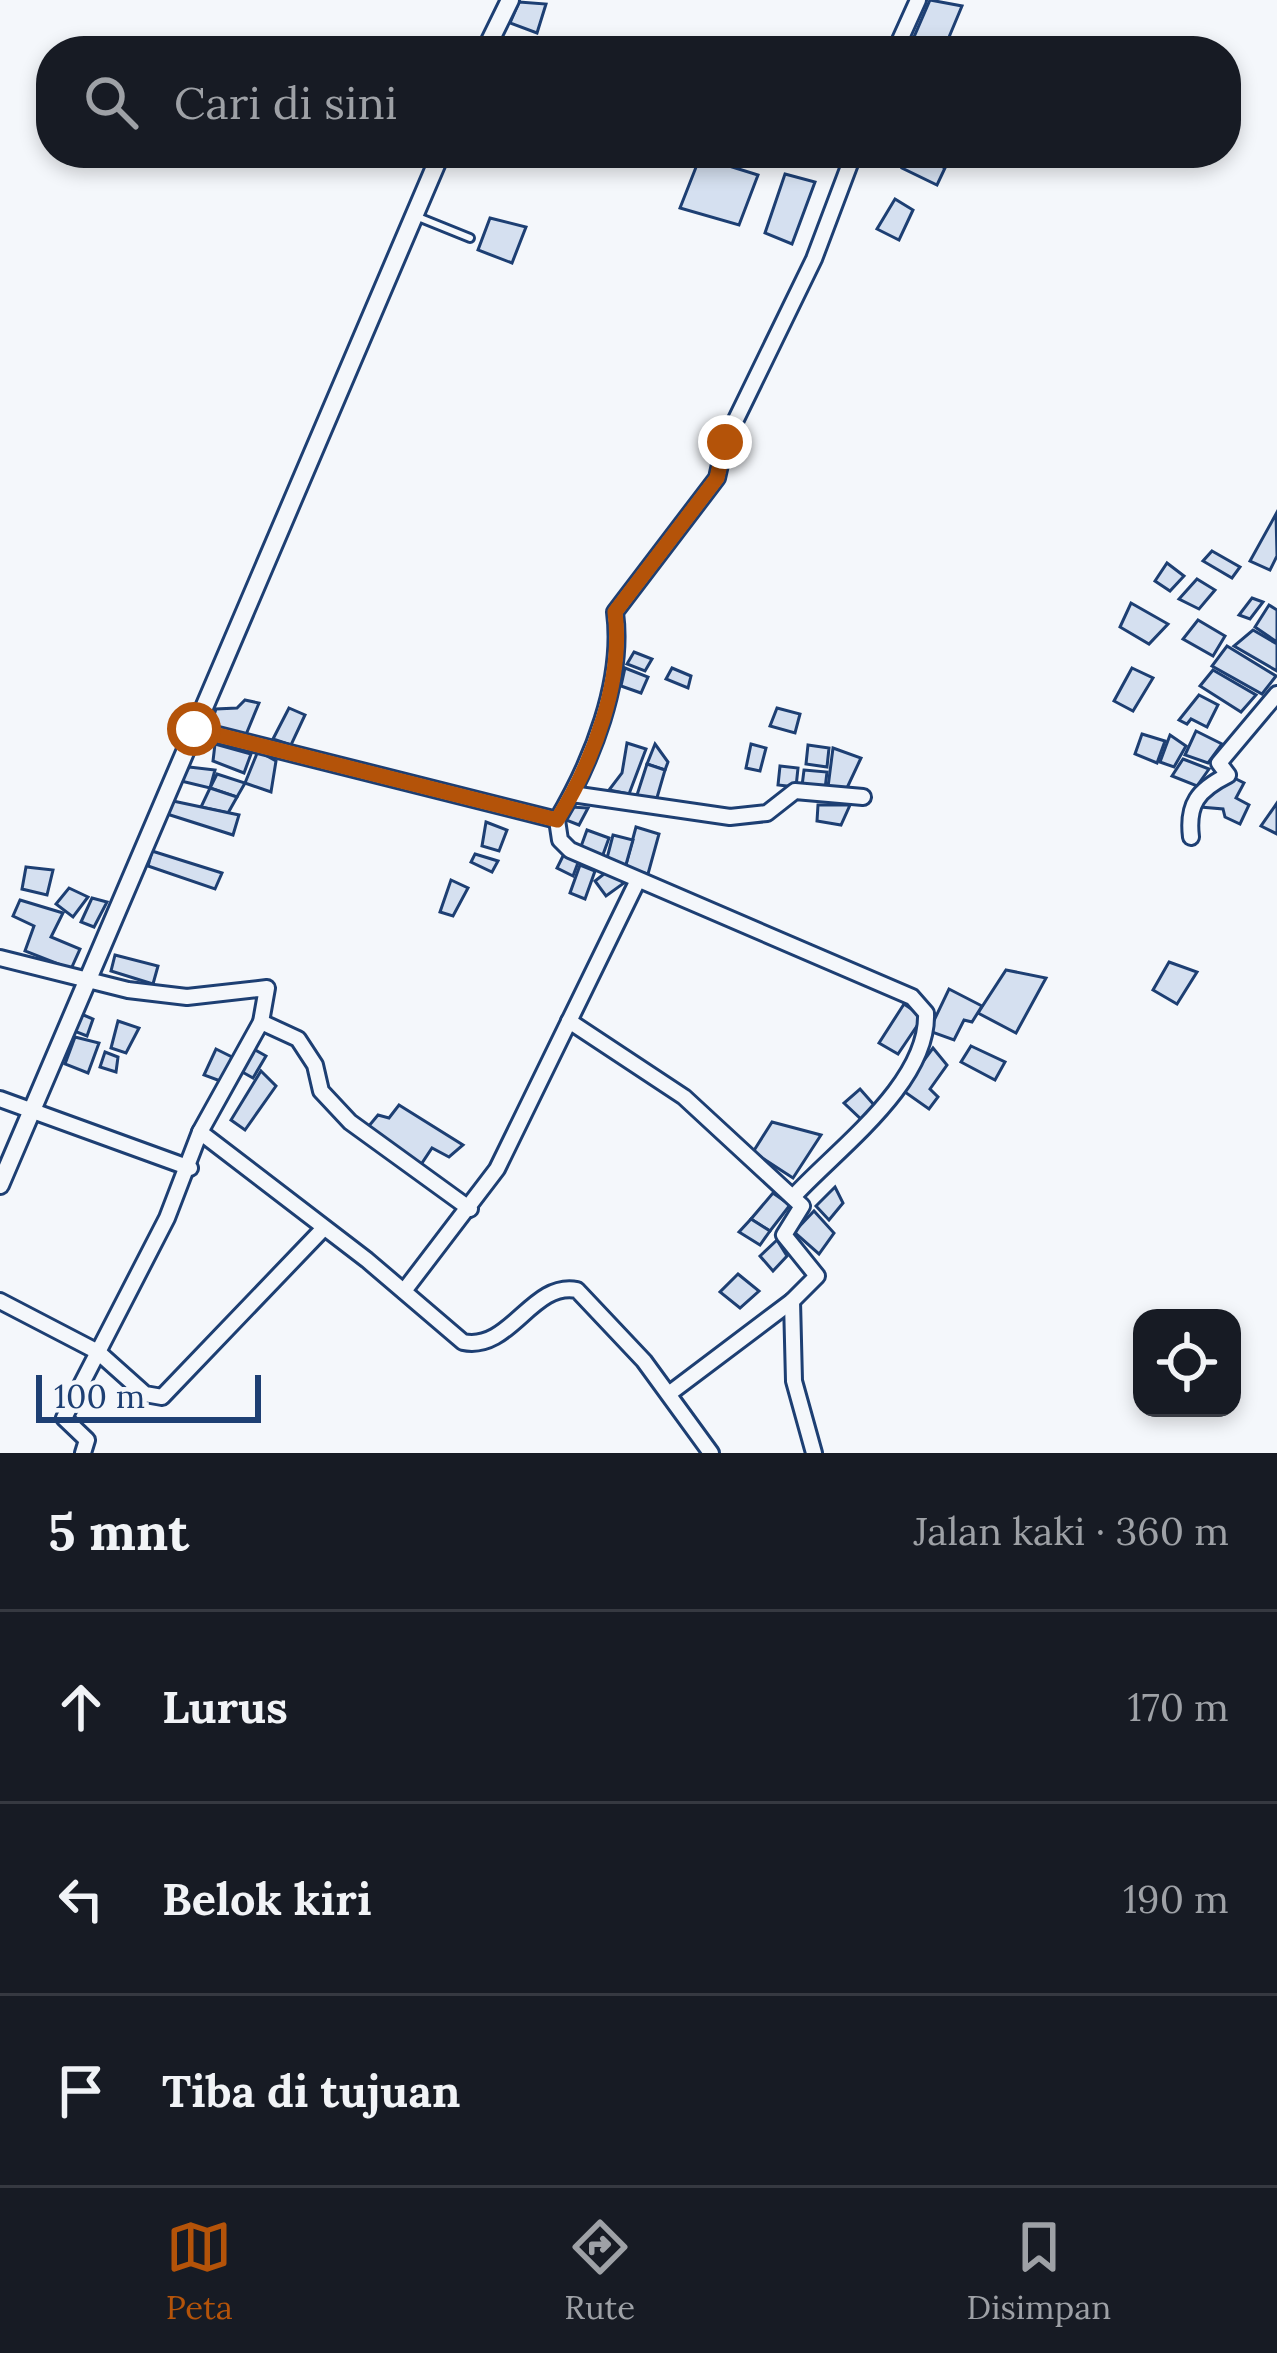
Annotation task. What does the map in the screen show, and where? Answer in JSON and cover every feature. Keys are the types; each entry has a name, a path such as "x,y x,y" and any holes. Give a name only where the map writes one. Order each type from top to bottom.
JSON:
{"street":[{"path":"492,36 510,0"},
{"path":"902,36 918,0"},
{"path":"0,1185 435,168"},
{"path":"794,1196 897,1089 923,1040 926,1013 912,997 570,850 560,840 557,820 572,794 620,657 615,612 717,478 725,442 814,259 848,168"},
{"path":"1191,837 1188,812 1204,787 1228,775 1219,763 1277,694"},
{"path":"194,729 557,820"},
{"path":"572,794 730,817 766,813 795,791 862,797"},
{"path":"404,1291 497,1169 638,880"},
{"path":"0,958 89,981 187,997 264,987 261,1022 200,1132 190,1168 64,1421 85,1436 83,1453"},
{"path":"569,1021 684,1097 794,1196 801,1213 784,1237 817,1276 792,1301 670,1393"},
{"path":"261,1022 298,1039 316,1065 321,1091 350,1122 470,1209"},
{"path":"0,1099 190,1168"},
{"path":"200,1132 404,1291 452,1335 473,1344 491,1341 555,1291 577,1290 670,1393 689,1428 711,1453"},
{"path":"0,1301 98,1352 145,1394 162,1397 323,1229"},
{"path":"792,1301 794,1381 814,1453"}],"lane":[{"path":"415,216 470,238"}],"building":[{"path":"930,0 962,6 949,36 914,36"},
{"path":"519,2 546,4 537,33 510,23"},
{"path":"696,168 735,168 758,175 739,225 680,208"},
{"path":"902,168 945,168 937,185"},
{"path":"785,174 815,182 792,244 765,233"},
{"path":"895,199 913,210 899,240 877,229"},
{"path":"490,218 526,227 512,263 478,250"},
{"path":"1276,514 1277,556 1270,570 1250,561"},
{"path":"1212,551 1240,567 1232,578 1203,561"},
{"path":"1167,563 1184,576 1170,591 1155,581"},
{"path":"1197,579 1215,590 1199,609 1179,599"},
{"path":"1252,598 1263,602 1250,619 1239,615"},
{"path":"1131,603 1168,624 1149,644 1120,627"},
{"path":"1269,605 1277,610 1277,642 1255,627"},
{"path":"1198,620 1225,636 1213,656 1183,639"},
{"path":"1253,630 1277,644 1277,671 1234,646"},
{"path":"1227,646 1276,676 1262,694 1212,666"},
{"path":"634,652 652,659 645,671 627,664"},
{"path":"625,668 648,677 641,693 621,686"},
{"path":"672,668 691,676 688,688 666,679"},
{"path":"1132,668 1153,678 1133,711 1114,701"},
{"path":"1213,670 1256,695 1241,712 1200,686"},
{"path":"1199,695 1218,705 1207,727 1191,719 1187,724 1179,720"},
{"path":"245,700 259,703 245,737 210,727 216,709 237,708"},
{"path":"289,708 305,715 291,745 273,739"},
{"path":"777,708 800,714 795,733 770,726"},
{"path":"1196,731 1222,744 1208,763 1185,755"},
{"path":"1142,734 1165,741 1157,763 1135,754"},
{"path":"1170,735 1186,746 1174,767 1160,762"},
{"path":"627,743 646,749 629,794 609,790 622,773"},
{"path":"215,744 251,754 244,773 213,761"},
{"path":"655,744 668,762 665,770 647,764"},
{"path":"751,744 766,748 760,771 746,768"},
{"path":"808,745 829,748 827,767 806,764"},
{"path":"833,748 861,758 846,790 828,787"},
{"path":"258,751 276,761 271,792 245,783"},
{"path":"1183,759 1209,769 1197,786 1172,776"},
{"path":"647,764 665,770 656,801 637,795"},
{"path":"780,766 798,768 796,787 778,785"},
{"path":"189,767 215,770 210,788 181,781"},
{"path":"804,770 827,772 825,789 802,786"},
{"path":"217,774 245,783 237,797 210,788"},
{"path":"1228,775 1244,783 1236,798 1249,805 1240,824 1225,817 1223,809 1200,807"},
{"path":"210,788 237,797 228,813 201,807"},
{"path":"173,801 239,815 233,835 167,814"},
{"path":"1277,803 1277,834 1261,826"},
{"path":"818,805 850,805 841,825 817,821"},
{"path":"571,807 588,808 579,825 566,820"},
{"path":"486,822 507,830 499,851 482,846"},
{"path":"636,827 659,834 648,874 625,868"},
{"path":"587,830 609,838 601,860 579,852"},
{"path":"613,835 633,840 625,868 606,862"},
{"path":"152,851 222,873 215,889 148,866"},
{"path":"475,854 498,861 492,872 471,862"},
{"path":"564,854 579,860 573,876 557,868"},
{"path":"580,865 595,871 585,899 570,893"},
{"path":"26,867 53,870 47,895 22,889"},
{"path":"609,870 624,883 606,896 595,881"},
{"path":"451,880 468,888 453,916 440,912"},
{"path":"69,888 88,897 73,917 56,904"},
{"path":"92,898 107,902 94,927 81,922"},
{"path":"20,900 63,913 51,937 80,949 71,969 25,951 34,926 13,916"},
{"path":"115,955 158,966 153,984 111,971"},
{"path":"1169,962 1197,972 1177,1004 1153,990"},
{"path":"1006,970 1046,978 1016,1033 978,1013"},
{"path":"949,989 982,1006 972,1022 964,1020 954,1040 929,1031"},
{"path":"904,1004 923,1017 898,1054 879,1043"},
{"path":"81,1014 93,1019 87,1036 74,1031"},
{"path":"118,1021 139,1028 126,1053 111,1048"},
{"path":"75,1037 99,1043 88,1073 65,1064"},
{"path":"971,1046 1005,1062 995,1080 961,1062"},
{"path":"250,1047 266,1056 253,1078 237,1069"},
{"path":"933,1048 947,1065 930,1089 938,1097 929,1109 902,1090"},
{"path":"216,1049 232,1057 223,1082 204,1075"},
{"path":"105,1052 118,1057 116,1072 100,1067"},
{"path":"261,1071 276,1086 245,1130 231,1120"},
{"path":"860,1089 875,1106 862,1120 844,1103"},
{"path":"399,1105 463,1145 449,1157 432,1148 420,1166 368,1127 378,1115 389,1118"},
{"path":"772,1122 821,1135 793,1178 753,1152"},
{"path":"835,1187 843,1203 829,1220 816,1206"},
{"path":"773,1193 790,1205 770,1231 751,1219"},
{"path":"814,1211 834,1233 819,1254 794,1232"},
{"path":"751,1219 770,1231 760,1245 739,1232"},
{"path":"777,1240 787,1256 773,1271 760,1256"},
{"path":"738,1274 759,1291 740,1308 720,1292"}],"route":[{"path":"194,729 557,820 589,756 620,657 615,612 717,478 725,442"}]}
